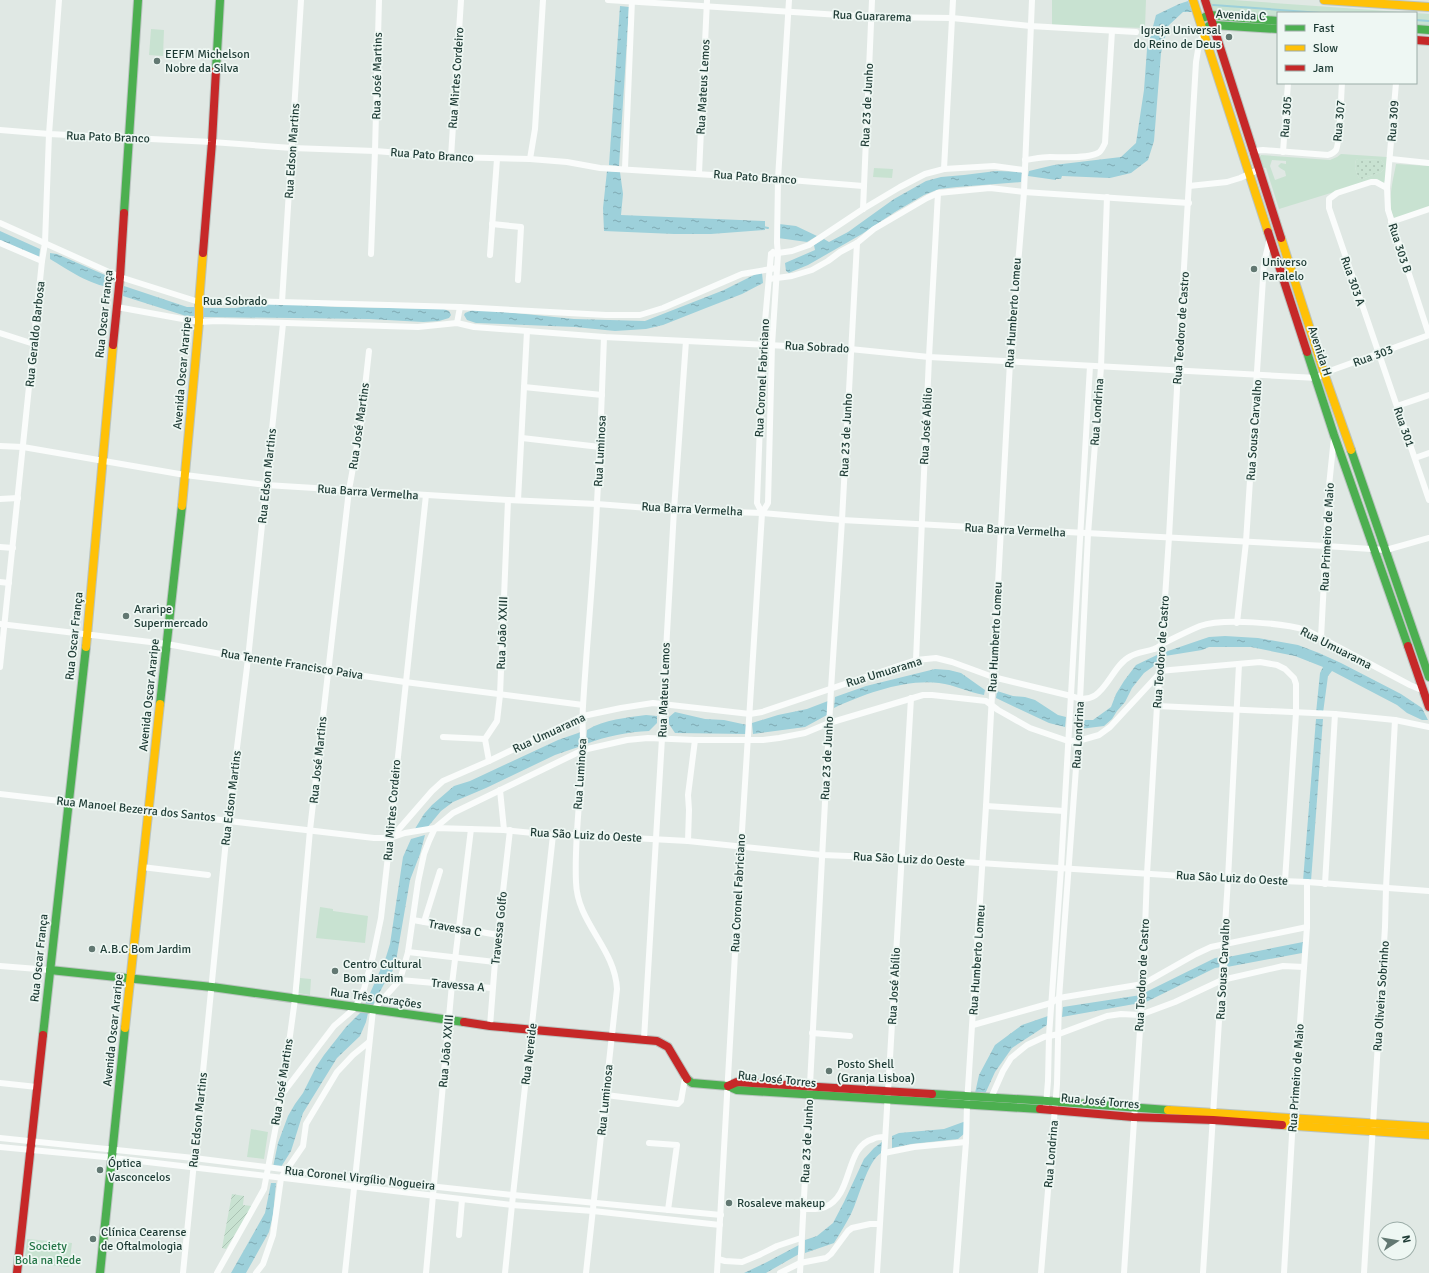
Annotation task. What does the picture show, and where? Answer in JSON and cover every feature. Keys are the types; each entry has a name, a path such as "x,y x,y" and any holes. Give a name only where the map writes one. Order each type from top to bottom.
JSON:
{"street":[{"name":"Rua Geraldo Barbosa","path":"0,668 2,625 13,548 45,243 49,134 59,0"},
{"name":"Rua Oscar França","path":"17,1273 87,634 120,277 138,0"},
{"name":"Avenida Oscar Araripe","path":"100,1273 142,867 185,475 199,322 212,142 220,0"},
{"name":"Rua Edson Martins","path":"282,302 301,0"},
{"name":"Rua José Martins","path":"371,254 379,0"},
{"name":"Rua Mirtes Cordeiro","path":"451,157 461,0"},
{"path":"530,159 535,129 543,0"},
{"name":"Rua Guararema","path":"608,0 707,3 871,17 952,18 1030,26 1136,32"},
{"name":"Rua Coronel Fabriciano","path":"762,512 757,503 763,344 773,278 777,268 778,179 789,0"},
{"name":"Rua 23 de Junho","path":"863,209 872,0"},
{"path":"944,169 953,0"},
{"name":"Rua Humberto Lomeu","path":"956,1273 966,1142 967,1100 983,863 1010,362 1024,192 1032,0"},
{"name":"Avenida H","path":"1194,0 1317,378 1334,435 1426,691 1429,707"},
{"name":"Avenida H","path":"1205,0 1252,152 1324,373 1428,673"},
{"path":"1324,0 1425,5"},
{"path":"625,168 632,1"},
{"name":"Rua Mateus Lemos","path":"699,173 707,3"},
{"name":"Avenida C","path":"1200,18 1210,16 1277,21"},
{"name":"Avenida C","path":"1203,30 1213,25 1277,29"},
{"path":"1417,29 1429,30"},
{"name":"Rua Teodoro de Castro","path":"1124,1273 1133,1117 1143,984 1147,874 1169,537 1196,62 1203,30"},
{"path":"1025,160 1049,157 1070,158 1092,155 1098,153 1102,149 1105,144 1112,31"},
{"path":"1417,40 1429,41"},
{"name":"Rua 305","path":"1283,152 1288,84"},
{"name":"Rua 307","path":"1283,152 1328,155 1335,151 1337,148 1342,84"},
{"name":"Rua 309","path":"1391,158 1396,84"},
{"path":"1230,111 1239,108"},
{"name":"Rua Pato Branco","path":"0,130 292,148 375,151 451,157 530,159 567,162 600,168 625,168 699,173 863,186"},
{"path":"1252,152 1263,150 1283,152"},
{"path":"1391,158 1429,163"},
{"name":"Rua 303 B","path":"1391,158 1387,188 1388,210 1429,335"},
{"path":"490,255 497,159"},
{"path":"771,254 778,254 809,245 863,209 925,174 944,169 994,166 1024,170"},
{"path":"1189,186 1227,182 1258,170"},
{"name":"Rua 303 A","path":"1378,354 1329,208 1329,199 1337,193 1371,182 1376,182 1387,188"},
{"path":"773,278 792,276 812,270 857,243 874,229 938,193 990,188 1024,192 1189,203"},
{"name":"Rua José Abílio","path":"916,660 921,524 938,193"},
{"name":"Rua Londrina","path":"1041,1273 1055,1106 1059,1034 1059,998 1078,741 1088,534 1101,367 1107,197"},
{"path":"1391,222 1429,209"},
{"path":"1266,224 1275,222"},
{"name":"Rua Sobrado","path":"0,223 120,277 200,302 282,302 460,307 606,315 640,315 663,308 742,274 777,268"},
{"path":"492,224 521,227 518,280"},
{"name":"Rua Sousa Carvalho","path":"1237,623 1246,542 1264,263 1270,237"},
{"path":"0,243 42,261"},
{"name":"Rua Coronel Fabriciano","path":"717,1273 762,512 768,503 773,278 770,269 771,254 777,243"},
{"name":"Rua 23 de Junho","path":"800,1273 829,723 857,243"},
{"name":"Rua Sobrado","path":"117,307 199,322 217,321 418,327 457,324 474,327 604,337 850,349 929,357 1317,378"},
{"path":"457,324 460,307"},
{"name":"Rua Edson Martins","path":"183,1273 228,820 248,659 283,324"},
{"path":"518,500 526,331"},
{"path":"0,333 34,344"},
{"name":"Rua 303","path":"1317,378 1324,373 1429,335"},
{"name":"Rua Luminosa","path":"586,1273 617,989 617,979 612,963 578,901 576,882 576,835 583,750 583,705 597,504 604,337"},
{"name":"Rua Mateus Lemos","path":"644,1039 674,510 686,341"},
{"name":"Rua José Martins","path":"217,1273 264,1189 282,1094 295,999 310,830 349,490 361,423 369,351"},
{"name":"Rua 301","path":"1378,354 1429,500"},
{"name":"Rua Londrina","path":"1046,1109 1049,1036 1061,868 1090,366"},
{"path":"524,387 602,395"},
{"path":"1396,406 1429,395"},
{"name":"Rua Primeiro de Maio","path":"1321,638 1329,486 1334,435"},
{"path":"522,438 600,447"},
{"name":"Rua Barra Vermelha","path":"0,446 23,447 185,475 266,485 597,504 674,510 762,512 842,520 1088,534 1169,537 1375,550 1386,550 1429,538"},
{"path":"1342,455 1351,452"},
{"path":"1415,458 1429,453"},
{"name":"Rua Mirtes Cordeiro","path":"282,1094 334,1026 355,1008 364,989 375,948 381,918 426,495"},
{"path":"0,499 18,498"},
{"name":"Rua João XXIII","path":"485,739 497,721 500,695 508,500"},
{"path":"0,547 13,548"},
{"path":"0,582 9,583"},
{"name":"Rua Umuarama","path":"390,838 432,791 443,781 489,761 583,716 653,703 750,714 762,712 916,660 936,658 942,659 993,677 1071,696 1080,700 1094,696 1100,692 1119,666 1132,655 1154,649 1201,626 1210,624 1237,623 1293,627 1306,630 1391,676 1426,691"},
{"name":"Rua Tenente Francisco Paiva","path":"2,625 167,644 248,659 405,682 583,705"},
{"path":"1074,652 1082,652"},
{"path":"345,1273 373,1010 400,980 404,968 408,952 418,882 428,841 435,828 453,813 583,750 626,740 662,738 695,740 748,740 779,738 805,733 829,723 911,698 932,694 986,701 998,710 1030,728 1068,741 1078,741 1099,735 1110,727 1159,673 1260,662 1277,665 1285,669 1294,678 1297,692 1285,881"},
{"name":"Rua Sousa Carvalho","path":"1203,1273 1228,879 1239,664"},
{"name":"Rua José Abílio","path":"876,1273 888,1096 911,698"},
{"path":"1157,706 1237,711 1335,714 1395,720 1429,727"},
{"path":"1325,884 1335,714"},
{"name":"Rua Oliveira Sobrinho","path":"1364,1273 1385,927 1395,720"},
{"path":"443,738 485,739 489,761"},
{"path":"688,841 688,795 695,740"},
{"name":"Travessa Golfo","path":"490,1026 492,988 507,830 500,790"},
{"name":"Rua Manoel Bezerra dos Santos","path":"0,794 148,812 390,838"},
{"path":"986,806 1064,811"},
{"name":"Rua São Luiz do Oeste","path":"390,838 405,833 435,828 507,830 553,835 688,841 822,855 902,858 1228,879 1308,882 1429,891"},
{"name":"Rua João XXIII","path":"426,1273 452,984 471,829"},
{"name":"Rua Nereide","path":"506,1273 513,1195 553,835"},
{"path":"142,867 208,875"},
{"path":"424,922 440,871"},
{"name":"Rua Primeiro de Maio","path":"1284,1273 1307,927 1308,882"},
{"name":"Travessa C","path":"413,920 498,935"},
{"path":"973,1025 1051,1003 1059,998 1143,984 1211,947 1307,927"},
{"path":"408,952 495,962"},
{"name":"Rua Três Corações","path":"0,966 212,987 490,1026 644,1039 661,1042 668,1047 684,1078"},
{"path":"991,1098 1003,1071 1011,1058 1027,1045 1107,1016 1121,1014 1140,1015 1175,1002 1222,980 1283,966 1304,967"},
{"name":"Travessa A","path":"400,980 492,988"},
{"path":"812,1033 850,1036"},
{"path":"262,1273 263,1264 275,1228 281,1178 288,1170 304,1143 306,1124 337,1072 353,1055 369,1042"},
{"path":"606,1095 678,1104 681,1101 684,1078 692,1083 728,1086"},
{"path":"0,1083 37,1087"},
{"name":"Rua José Torres","path":"728,1086 737,1090 809,1091 967,1100 1046,1109 1055,1106 1134,1108 1213,1116 1373,1127 1429,1134"},
{"name":"Rua José Torres","path":"967,1100 991,1098 1046,1101 1055,1106 1133,1117 1213,1116"},
{"name":"Rua José Torres","path":"1373,1127 1429,1127"},
{"path":"803,1209 826,1207 834,1202 841,1192 853,1160 862,1145 873,1138 885,1137"},
{"name":"Rua Coronel Virgílio Nogueira","path":"0,1138 32,1141 194,1168 354,1186 433,1197 512,1206 593,1211 720,1224"},
{"path":"884,1153 914,1147 966,1142"},
{"path":"649,1143 677,1145 676,1163 668,1210"},
{"name":"Rua Coronel Virgílio Nogueira","path":"0,1147 30,1150 194,1158 434,1187 721,1215"},
{"path":"459,1235 462,1200"},
{"path":"780,1273 800,1263 826,1258 852,1228 870,1224 879,1224"},
{"path":"718,1259 742,1262 777,1246 801,1238"},
{"path":"256,1273 263,1264"}],"green space":[{"path":"1052,0 1146,0 1145,28 1052,25"},
{"path":"1207,0 1233,0 1401,12 1277,12 1277,18 1211,12"},
{"path":"1417,13 1429,14 1429,28 1417,27"},
{"path":"151,29 164,30 163,56 149,55"},
{"path":"1341,154 1387,157 1386,179 1383,184 1376,179 1279,209 1266,168 1260,167 1258,160 1261,155 1330,160","holes":["1358,159 1381,160 1384,164 1384,169 1381,172 1362,179 1359,178 1355,167 1355,162","1272,160 1286,161 1286,164 1281,163 1278,166 1285,171 1286,176 1275,180 1270,166"]},
{"path":"1358,159 1381,160 1384,164 1384,169 1381,172 1362,179 1359,178 1355,167 1355,162"},
{"path":"1396,164 1429,166 1429,208 1395,220 1392,214 1391,200"},
{"path":"874,168 893,169 892,178 873,177"},
{"path":"320,907 333,909 333,911 368,916 365,943 316,938"},
{"path":"300,978 311,979 310,995 298,993"},
{"path":"251,1129 268,1132 264,1159 247,1157"},
{"path":"232,1194 244,1196 243,1205 252,1206 226,1249 222,1248"},
{"name":"Society Bola na Rede","path":"27,1239 72,1243 69,1267 24,1263"}],"water":[{"path":"1188,1 1192,12 1183,12 1168,26 1161,53 1154,141 1148,160 1131,173 1110,178 1062,176 1061,179 1056,180 1028,176 1029,171 1054,165 1121,157 1136,143 1144,90 1147,49 1156,15"},
{"path":"620,6 629,7 619,166 609,165"},
{"path":"607,171 620,172 623,194 621,215 765,221 765,230 711,234 604,231 603,208"},
{"path":"996,171 1022,172 1021,182 939,189 924,195 862,234 808,265 789,273 786,271 785,263 815,250 814,245 824,239 829,242 848,232 894,199 926,181 941,177"},
{"path":"779,224 796,226 817,236 807,242 778,238"},
{"path":"0,231 40,249 39,258 0,240"},
{"path":"50,253 57,254 105,275 111,281 111,287 95,284 71,272 50,259"},
{"path":"762,273 763,283 742,294 663,325 646,329 615,331 575,327 476,323 467,320 464,315 465,313 475,309 574,319 645,321 724,290 756,274"},
{"path":"124,286 187,307 195,307 195,316 186,316 123,296"},
{"path":"263,303 338,307 444,309 449,311 451,315 449,318 439,321 423,322 369,319 204,317 204,308 236,308"},
{"path":"1225,636 1258,638 1298,645 1319,653 1401,694 1422,708 1428,720 1422,720 1407,713 1397,705 1332,671 1328,676 1323,713 1316,713 1320,673 1323,667 1295,656 1251,647 1209,647 1202,650 1165,656 1165,652 1209,637"},
{"path":"1159,654 1158,663 1144,673 1132,688 1125,702 1112,719 1104,726 1080,729 1080,720 1093,720 1111,707 1116,694 1136,665"},
{"path":"935,669 961,673 985,690 984,695 939,683 912,683 871,693 834,708 835,697 866,686"},
{"path":"997,691 1035,700 1058,715 1066,717 1065,727 1049,723 996,698"},
{"path":"828,701 827,715 805,727 753,734 752,723 778,715 807,709"},
{"path":"675,712 705,719 724,720 747,725 747,734 675,733 669,724 669,717"},
{"path":"646,715 657,716 657,723 649,731 617,735 586,744 587,730 594,726 601,723"},
{"path":"1316,719 1323,719 1311,881 1303,881"},
{"path":"581,732 581,746 555,755 453,802 441,811 426,829 413,832 424,814 432,805 454,786 470,781 558,740"},
{"path":"425,835 420,854 410,880 396,961 391,975 384,984 372,1007 364,1007 386,957 390,944 403,857 411,839"},
{"path":"1303,942 1302,953 1227,967 1228,957"},
{"path":"1222,957 1221,967 1215,968 1146,1002 1146,992 1215,958"},
{"path":"1141,995 1140,1003 1062,1017 1063,1007"},
{"path":"360,1013 368,1013 360,1036 337,1058 303,1113 291,1151 281,1167 273,1167 278,1143 288,1116 303,1093 324,1055 346,1027"},
{"path":"1048,1016 1047,1025 1012,1048 995,1072 985,1094 975,1093 979,1075 995,1045 1022,1025"},
{"path":"966,1121 965,1133 958,1139 911,1144 892,1148 892,1136 899,1133 944,1129"},
{"path":"882,1142 881,1153 867,1172 851,1214 834,1243 805,1253 805,1240 817,1236 833,1223 864,1159"},
{"path":"271,1183 276,1183 273,1215 269,1232 246,1273 231,1273 265,1213"},
{"path":"799,1245 799,1254 766,1273 744,1273 767,1262"}],"waterway":[{"path":"1213,5 1308,12"},
{"path":"1417,20 1429,21"},
{"path":"763,227 768,228"}],"traffic: fast":[{"path":"124,213 138,0"},
{"path":"216,70 220,0"},
{"path":"1205,17 1210,15 1277,21"},
{"path":"1209,26 1277,29"},
{"path":"1417,29 1429,30"},
{"path":"1307,352 1334,435 1408,646"},
{"path":"1351,450 1429,677"},
{"path":"160,704 182,506"},
{"path":"43,1035 86,647"},
{"path":"50,970 212,987 464,1022"},
{"path":"100,1273 125,1028"},
{"path":"687,1079 692,1083 728,1086 737,1090 1040,1109"},
{"path":"932,1094 1168,1110"}],"traffic: slow":[{"path":"1193,0 1268,232"},
{"path":"1324,0 1429,7"},
{"path":"1281,238 1324,373 1351,450"},
{"path":"182,506 199,322 203,253"},
{"path":"86,647 113,345"},
{"path":"125,1028 160,704"},
{"path":"1168,1110 1429,1127"},
{"path":"1282,1125 1429,1135"}],"traffic: jam":[{"path":"1205,0 1281,238"},
{"path":"1417,40 1429,41"},
{"path":"203,253 216,70"},
{"path":"113,345 120,277 124,213"},
{"path":"1268,232 1307,352"},
{"path":"1408,646 1429,707"},
{"path":"464,1022 490,1026 657,1041 668,1047 687,1079"},
{"path":"17,1273 43,1035"},
{"path":"728,1086 737,1082 932,1094"},
{"path":"1040,1109 1133,1117 1213,1120 1282,1125"}],"place":[{"name":"Igreja Universal do Reino de Deus","path":"1229,37"},
{"name":"EEFM Michelson Nobre da Silva","path":"157,61"},
{"name":"Universo Paralelo","path":"1254,269"},
{"name":"Araripe Supermercado","path":"126,616"},
{"name":"A.B.C Bom Jardim","path":"92,949"},
{"name":"Centro Cultural Bom Jardim","path":"335,971"},
{"name":"Posto Shell (Granja Lisboa)","path":"829,1071"},
{"name":"Óptica Vasconcelos","path":"100,1170"},
{"name":"Rosaleve makeup","path":"729,1203"},
{"name":"Clínica Cearense de Oftalmologia","path":"93,1239"}]}
